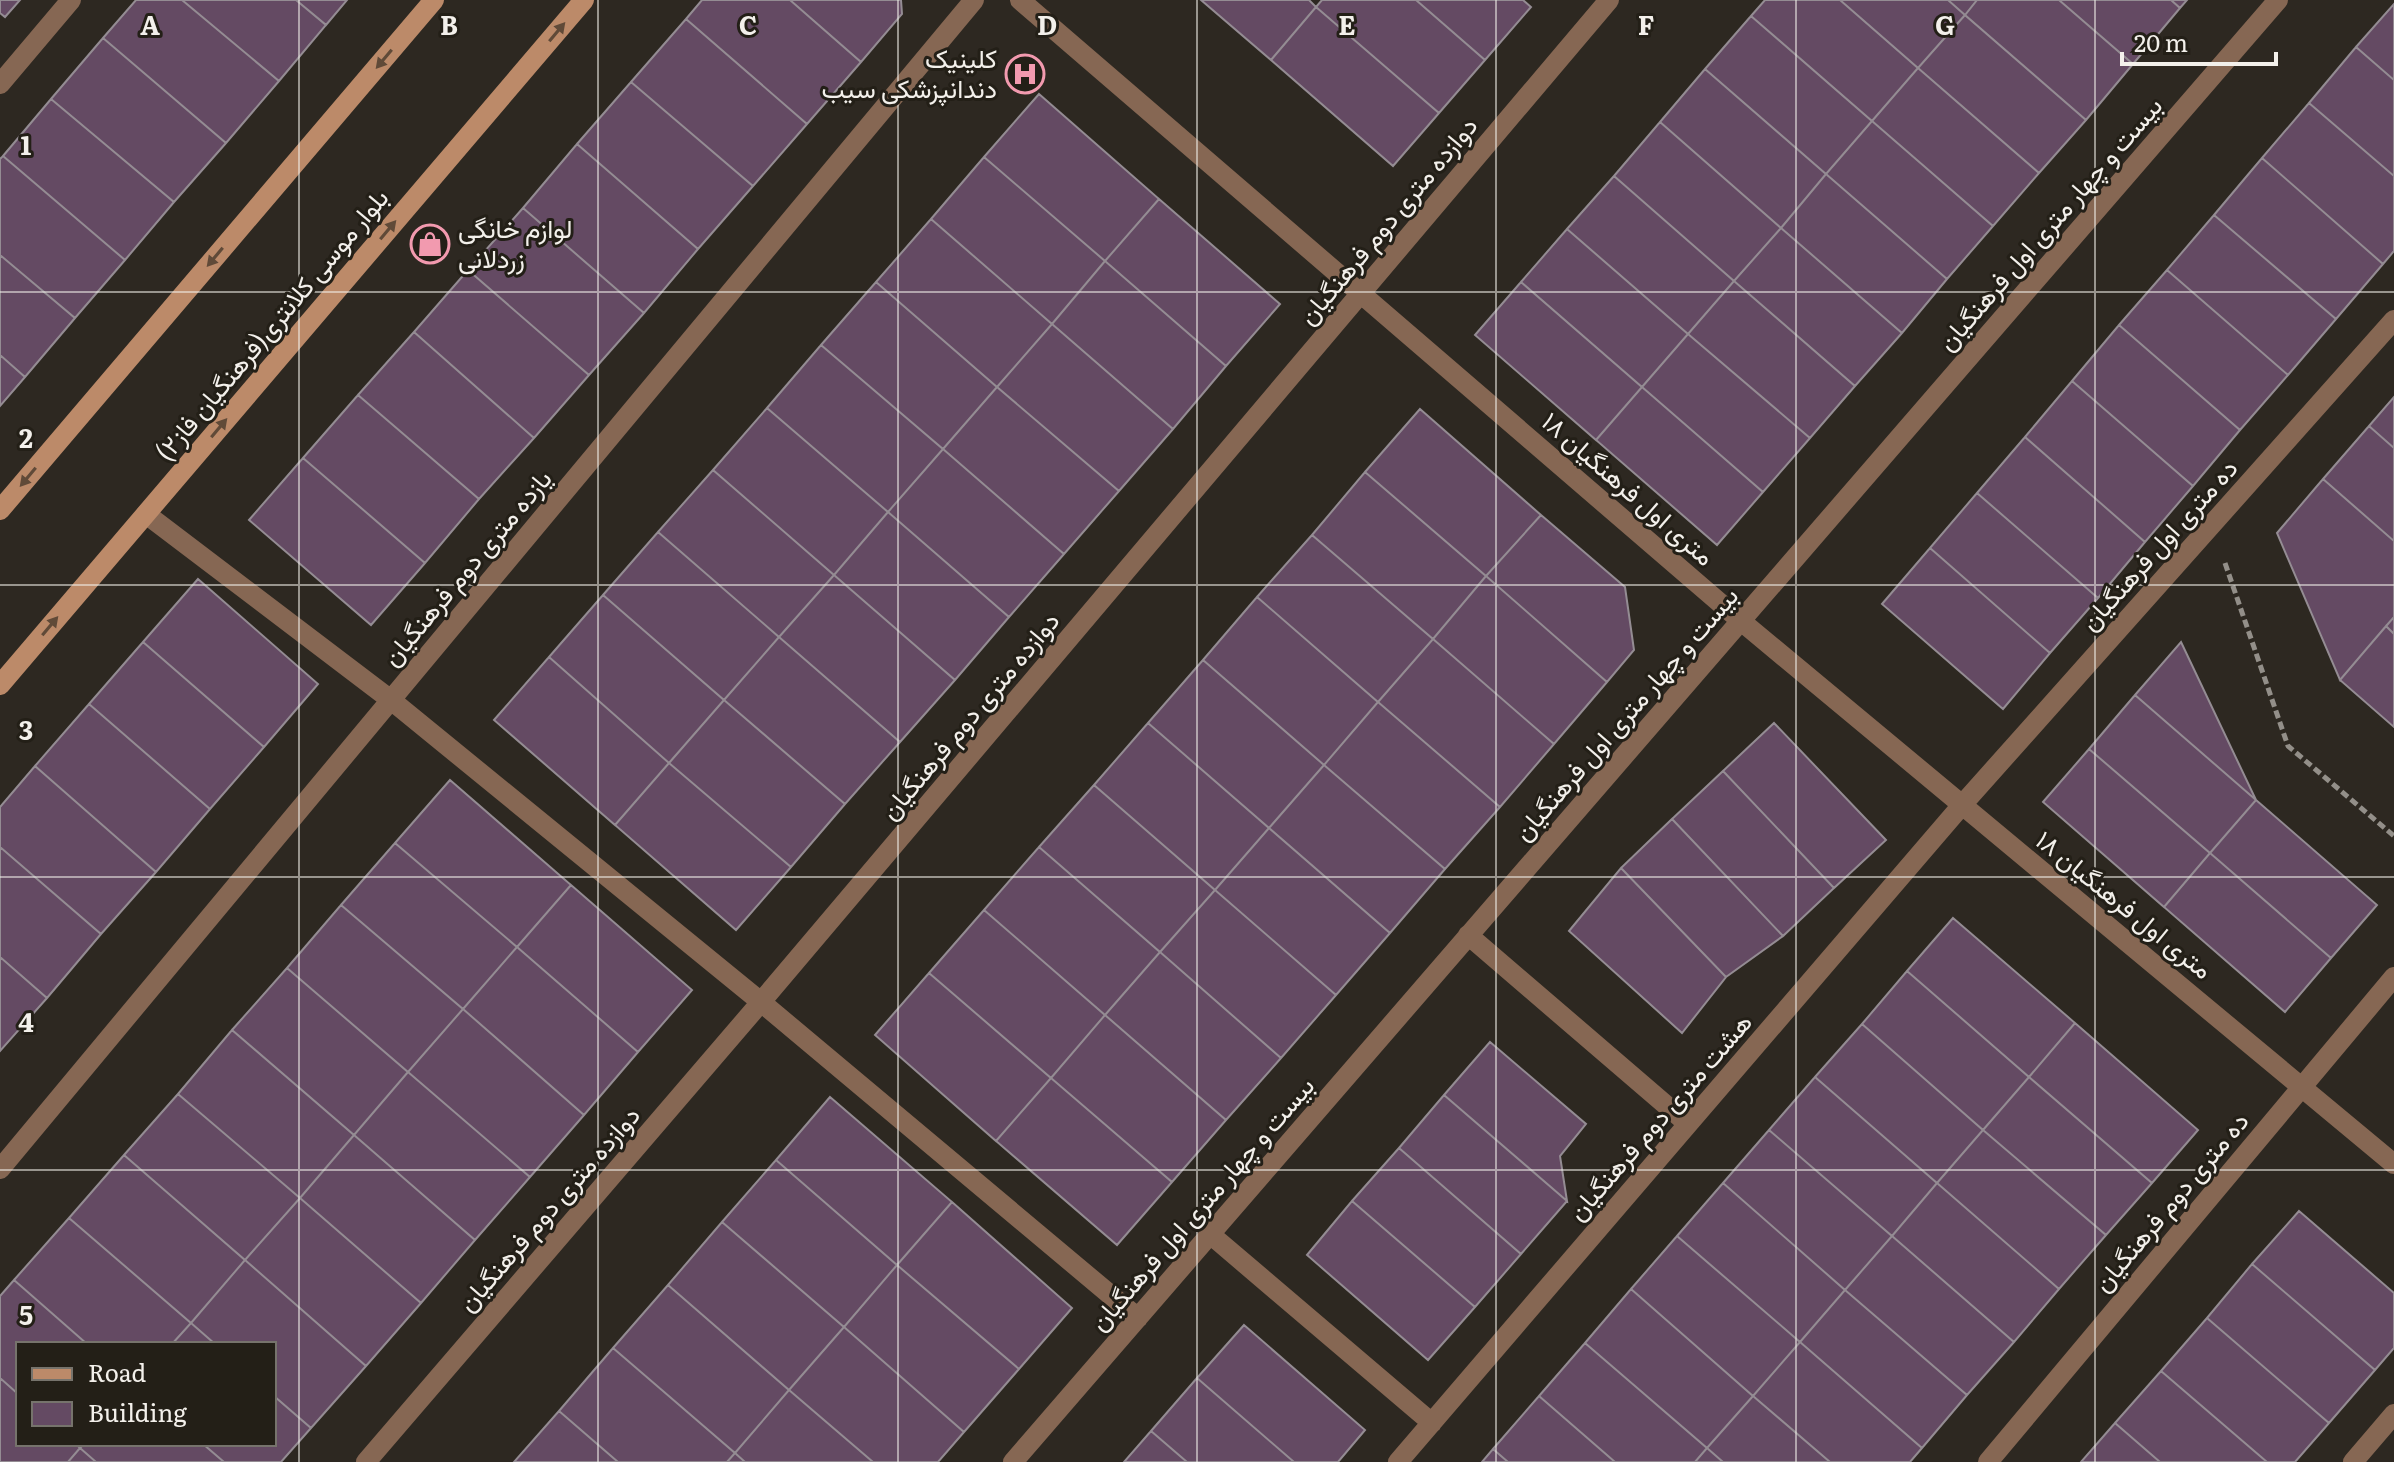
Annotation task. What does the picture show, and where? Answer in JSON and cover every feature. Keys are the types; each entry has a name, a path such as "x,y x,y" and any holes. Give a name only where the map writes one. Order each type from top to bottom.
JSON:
{"main road":[{"path":"0,510 434,0"},
{"name":"بلوار موسی کلانتری(فرهنگیان فاز۲)","path":"0,685 584,0"}],"street":[{"path":"0,84 71,0"},
{"name":"یازده متری دوم فرهنگیان","path":"0,1169 974,0"},
{"name":"۱۸ متری اول فرهنگیان","path":"1020,0 1741,621 2394,1164"},
{"name":"دوازده متری دوم فرهنگیان","path":"366,1462 761,1002 1609,0"},
{"name":"بیست و چهار متری اول فرهنگیان","path":"1013,1462 2278,0"},
{"name":"ده متری اول فرهنگیان","path":"1962,805 2394,320"},
{"path":"146,514 391,700 761,1002 1138,1318"},
{"name":"هشت متری دوم فرهنگیان","path":"1398,1462 1962,805"},
{"path":"1468,935 1688,1124"},
{"name":"ده متری دوم فرهنگیان","path":"1988,1462 2394,977"},
{"path":"1210,1234 1432,1423"},
{"path":"2353,1462 2394,1414"}],"path":[{"path":"2212,524 2288,746 2394,836"}],"building":[{"path":"0,0 20,0 5,17 0,13"},
{"path":"136,0 182,0 279,81 226,143 103,38"},
{"path":"182,0 296,0 326,25 279,81"},
{"path":"296,0 347,0 326,25"},
{"path":"702,0 790,0 861,62 807,124 686,19"},
{"path":"790,0 901,0 902,14 861,62"},
{"path":"1201,0 1309,0 1316,7 1271,60"},
{"path":"1322,0 1416,0 1485,60 1439,113 1316,7"},
{"path":"1416,0 1523,0 1531,7 1485,60"},
{"path":"1765,0 1840,0 1918,68 1872,121 1751,16"},
{"path":"1840,0 1948,0 1965,15 1918,68"},
{"path":"1948,0 1977,0 1965,15"},
{"path":"1977,0 2059,0 2133,64 2086,120 1965,15"},
{"path":"2059,0 2171,0 2180,8 2133,64"},
{"path":"2171,0 2187,0 2180,8"},
{"path":"2394,4 2394,80 2356,47"},
{"path":"1316,7 1439,113 1393,166 1271,60"},
{"path":"1965,15 2086,120 2039,173 1918,68"},
{"path":"1751,16 1872,121 1826,174 1705,69"},
{"path":"686,19 807,124 753,186 631,82"},
{"path":"103,38 226,143 174,202 51,99"},
{"path":"2356,47 2394,80 2394,176 2309,103"},
{"path":"1918,68 2039,173 1993,226 1872,121"},
{"path":"1705,69 1826,174 1781,228 1660,122"},
{"path":"631,82 753,186 698,249 577,144"},
{"path":"1039,94 1159,199 1105,261 984,157"},
{"path":"51,99 174,202 125,260 3,156"},
{"path":"2309,103 2394,176 2394,251 2383,264 2262,158"},
{"path":"1872,121 1993,226 1947,279 1826,174"},
{"path":"1660,122 1781,228 1734,281 1614,176"},
{"path":"577,144 698,249 644,313 523,208"},
{"path":"3,156 125,260 75,318 0,255 0,159"},
{"path":"984,157 1105,261 1052,324 931,219"},
{"path":"2262,158 2383,264 2336,319 2214,215"},
{"path":"1826,174 1947,279 1902,333 1781,228"},
{"path":"1614,176 1734,281 1688,334 1567,229"},
{"path":"1159,199 1280,304 1226,366 1105,261"},
{"path":"523,208 644,313 589,375 468,270"},
{"path":"2214,215 2336,319 2288,375 2167,270"},
{"path":"931,219 1052,324 997,387 876,282"},
{"path":"1781,228 1902,333 1855,386 1734,281"},
{"path":"1567,229 1688,334 1642,387 1521,282"},
{"path":"0,255 75,318 25,377 0,355"},
{"path":"1105,261 1226,366 1173,429 1052,324"},
{"path":"468,270 589,375 534,438 414,332"},
{"path":"2167,270 2288,375 2240,430 2119,325"},
{"path":"1734,281 1855,386 1810,438 1688,334"},
{"path":"876,282 997,387 943,449 821,345"},
{"path":"1521,282 1642,387 1596,440 1475,335"},
{"path":"1052,324 1173,429 1119,491 997,387"},
{"path":"2119,325 2240,430 2193,486 2072,381"},
{"path":"414,332 534,438 479,499 358,395"},
{"path":"1688,334 1810,438 1763,492 1642,387"},
{"path":"821,345 943,449 888,512 767,408"},
{"path":"0,355 25,377 0,406"},
{"path":"2072,381 2193,486 2145,542 2025,437"},
{"path":"997,387 1119,491 1064,554 943,449"},
{"path":"1642,387 1763,492 1717,545 1596,440"},
{"path":"358,395 479,499 425,563 303,458"},
{"path":"2394,397 2394,448 2369,426"},
{"path":"767,408 888,512 834,575 713,470"},
{"path":"1420,409 1541,515 1486,576 1365,472"},
{"path":"2369,426 2394,448 2394,541 2323,479"},
{"path":"2025,437 2145,542 2098,598 1977,493"},
{"path":"943,449 1064,554 1009,617 888,512"},
{"path":"303,458 425,563 371,625 249,520"},
{"path":"713,470 834,575 779,637 658,532"},
{"path":"1365,472 1486,576 1433,639 1312,535"},
{"path":"2323,479 2394,541 2394,617 2340,680 2277,533"},
{"path":"1977,493 2098,598 2050,653 1930,548"},
{"path":"888,512 1009,617 955,680 834,575"},
{"path":"1541,515 1625,587 1634,650 1607,682 1486,576"},
{"path":"658,532 779,637 724,700 603,595"},
{"path":"1312,535 1433,639 1378,702 1257,597"},
{"path":"1930,548 2050,653 2003,709 1882,604"},
{"path":"834,575 955,680 900,742 779,637"},
{"path":"1486,576 1607,682 1554,744 1433,639"},
{"path":"198,579 318,684 264,747 143,642"},
{"path":"603,595 724,700 669,763 549,657"},
{"path":"1257,597 1378,702 1324,765 1203,660"},
{"path":"2394,617 2394,634 2386,626"},
{"path":"2386,626 2394,634 2394,727 2340,680"},
{"path":"779,637 900,742 845,804 724,700"},
{"path":"1433,639 1554,744 1500,807 1378,702"},
{"path":"143,642 264,747 210,809 89,704"},
{"path":"2181,642 2256,800 2135,695"},
{"path":"549,657 669,763 615,825 494,720"},
{"path":"1203,660 1324,765 1269,828 1148,723"},
{"path":"2135,695 2256,800 2210,853 2089,749"},
{"path":"724,700 845,804 791,867 669,763"},
{"path":"1378,702 1500,807 1445,869 1324,765"},
{"path":"89,704 210,809 156,872 35,766"},
{"path":"1148,723 1269,828 1215,890 1094,785"},
{"path":"1774,723 1886,840 1834,888 1723,771"},
{"path":"2089,749 2210,853 2164,907 2043,802"},
{"path":"669,763 791,867 736,930 615,825"},
{"path":"1324,765 1445,869 1390,933 1269,828"},
{"path":"35,766 156,872 101,934 0,847 0,807"},
{"path":"1723,771 1834,888 1783,936 1672,819"},
{"path":"450,780 571,885 517,947 395,843"},
{"path":"1094,785 1215,890 1160,952 1039,847"},
{"path":"2256,800 2377,905 2331,958 2210,853"},
{"path":"1672,819 1783,936 1726,977 1621,868"},
{"path":"1269,828 1390,933 1336,995 1215,890"},
{"path":"395,843 517,947 463,1009 341,905"},
{"path":"0,847 101,934 47,998 0,957"},
{"path":"1039,847 1160,952 1105,1015 984,910"},
{"path":"2210,853 2331,958 2285,1012 2164,907"},
{"path":"1621,868 1726,977 1682,1033 1569,931"},
{"path":"571,885 692,990 638,1052 517,947"},
{"path":"1215,890 1336,995 1281,1058 1160,952"},
{"path":"341,905 463,1009 408,1072 287,968"},
{"path":"984,910 1105,1015 1051,1078 929,973"},
{"path":"1953,918 2075,1023 2029,1077 1907,971"},
{"path":"517,947 638,1052 584,1115 463,1009"},
{"path":"1160,952 1281,1058 1226,1120 1105,1015"},
{"path":"0,957 47,998 0,1051"},
{"path":"287,968 408,1072 354,1135 232,1030"},
{"path":"1907,971 2029,1077 1983,1130 1862,1024"},
{"path":"929,973 1051,1078 996,1141 875,1035"},
{"path":"463,1009 584,1115 530,1177 408,1072"},
{"path":"1105,1015 1226,1120 1172,1182 1051,1078"},
{"path":"2075,1023 2198,1130 2152,1183 2029,1077"},
{"path":"1862,1024 1983,1130 1937,1183 1815,1077"},
{"path":"232,1030 354,1135 300,1198 178,1094"},
{"path":"1490,1042 1586,1124 1560,1156 1567,1201 1444,1095"},
{"path":"408,1072 530,1177 475,1240 354,1135"},
{"path":"1815,1077 1937,1183 1892,1236 1769,1130"},
{"path":"2029,1077 2152,1183 2106,1235 1983,1130"},
{"path":"1051,1078 1172,1182 1117,1245 996,1141"},
{"path":"178,1094 300,1198 245,1260 124,1155"},
{"path":"1444,1095 1567,1201 1521,1254 1399,1148"},
{"path":"830,1097 952,1202 897,1265 776,1160"},
{"path":"1769,1130 1892,1236 1845,1290 1723,1183"},
{"path":"1983,1130 2106,1235 2059,1289 1937,1183"},
{"path":"354,1135 475,1240 421,1303 300,1198"},
{"path":"1399,1148 1521,1254 1475,1307 1352,1201"},
{"path":"124,1155 245,1260 191,1323 69,1218"},
{"path":"776,1160 897,1265 844,1327 722,1222"},
{"path":"1723,1183 1845,1290 1800,1342 1677,1236"},
{"path":"1937,1183 2059,1289 2014,1342 1892,1236"},
{"path":"300,1198 421,1303 366,1366 245,1260"},
{"path":"1352,1201 1475,1307 1428,1360 1307,1255"},
{"path":"952,1202 1072,1308 1019,1369 897,1265"},
{"path":"2299,1211 2394,1293 2394,1348 2375,1370 2252,1264"},
{"path":"69,1218 191,1323 174,1342 85,1342 14,1280"},
{"path":"722,1222 844,1327 789,1390 668,1285"},
{"path":"1677,1236 1800,1342 1753,1396 1631,1289"},
{"path":"1892,1236 2014,1342 1967,1395 1845,1290"},
{"path":"245,1260 366,1366 311,1428 276,1398 276,1342 213,1342 191,1323"},
{"path":"2252,1264 2375,1370 2329,1423 2207,1318"},
{"path":"897,1265 1019,1369 964,1432 844,1327"},
{"path":"14,1280 85,1342 16,1342 16,1392 0,1378 0,1296"},
{"path":"668,1285 789,1390 735,1453 613,1348"},
{"path":"1631,1289 1753,1396 1707,1448 1585,1343"},
{"path":"1845,1290 1967,1395 1922,1448 1800,1342"},
{"path":"2207,1318 2329,1423 2295,1462 2267,1462 2161,1371"},
{"path":"191,1323 213,1342 174,1342"},
{"path":"1244,1325 1365,1430 1338,1462 1294,1462 1197,1378"},
{"path":"844,1327 964,1432 938,1462 873,1462 789,1390"},
{"path":"1800,1342 1922,1448 1910,1462 1830,1462 1753,1396"},
{"path":"1585,1343 1707,1448 1695,1462 1615,1462 1539,1396"},
{"path":"613,1348 735,1453 727,1462 618,1462 559,1411"},
{"path":"2161,1371 2267,1462 2160,1462 2115,1423"},
{"path":"0,1378 16,1392 16,1446 80,1448 68,1462 0,1462"},
{"path":"1197,1378 1294,1462 1187,1462 1151,1431"},
{"path":"789,1390 873,1462 745,1462 735,1453"},
{"path":"1539,1396 1615,1462 1508,1462 1493,1449"},
{"path":"1753,1396 1830,1462 1723,1462 1707,1448"},
{"path":"276,1398 311,1428 281,1462 224,1462 205,1446 276,1446"},
{"path":"559,1411 618,1462 514,1462"},
{"path":"2115,1423 2160,1462 2081,1462"},
{"path":"1151,1431 1187,1462 1124,1462"},
{"path":"205,1446 224,1462 96,1462 80,1448"},
{"path":"80,1448 96,1462 68,1462"},
{"path":"1707,1448 1723,1462 1695,1462"},
{"path":"1493,1449 1508,1462 1482,1462"},
{"path":"735,1453 745,1462 727,1462"}],"place":[{"name":"کلینیک دندانپزشکی سیب","path":"1025,74"},
{"name":"لوازم خانگی زردلانی","path":"430,244"}]}
